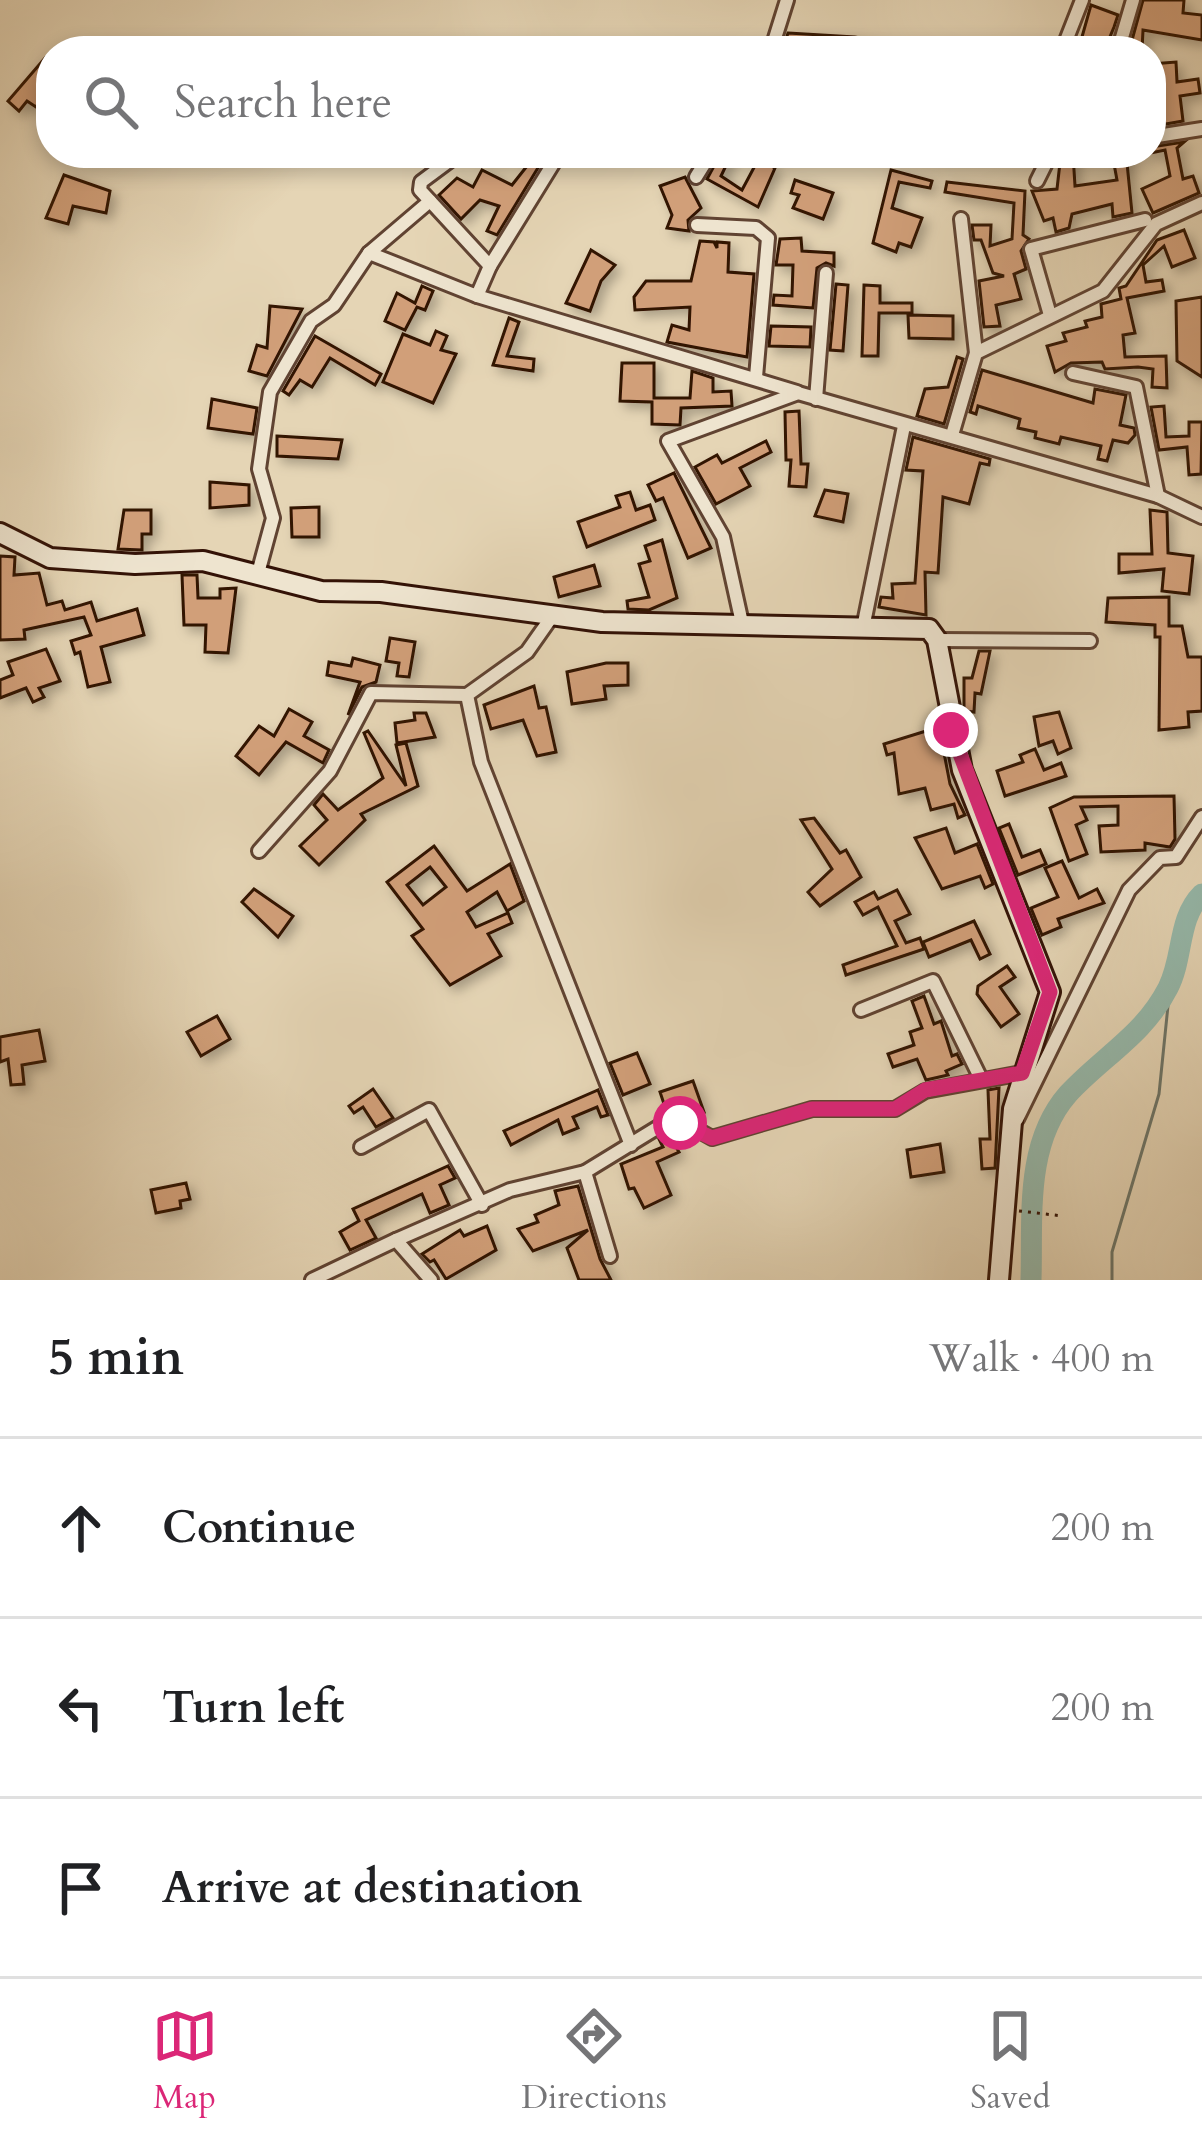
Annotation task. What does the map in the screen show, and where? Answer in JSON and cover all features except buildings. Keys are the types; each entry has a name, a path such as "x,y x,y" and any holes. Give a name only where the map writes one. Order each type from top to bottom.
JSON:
{"street":[{"path":"776,36 787,0"},
{"path":"1068,36 1082,0"},
{"path":"1122,36 1133,0"},
{"path":"1166,135 1202,129"},
{"path":"440,168 421,182 420,190 490,266"},
{"path":"477,296 490,266 551,168"},
{"path":"696,177 702,168"},
{"path":"1037,181 1044,168"},
{"path":"257,578 272,518 259,469 270,392 311,321 334,304 369,253 430,200"},
{"path":"976,353 1103,291 1156,224 1202,203"},
{"path":"952,435 976,353 961,219"},
{"path":"1050,315 1031,249 1144,220"},
{"path":"697,225 756,228 768,238 756,377"},
{"path":"369,253 477,296 756,377 904,426 952,435 1158,496 1202,517"},
{"path":"816,399 826,273"},
{"path":"1073,374 1136,387 1158,496"},
{"path":"742,623 723,537 668,441 798,393"},
{"path":"863,628 904,426"},
{"path":"0,533 50,558 135,565 203,561 321,592 381,592 602,622 929,629 937,640 962,770 1050,992 1022,1073 1011,1131 999,1280"},
{"path":"259,850 330,770 371,693 467,695 526,652 553,615"},
{"path":"937,640 1090,641"},
{"path":"467,695 481,762 632,1145"},
{"path":"1011,1131 1129,890 1160,858 1176,857 1202,817"},
{"path":"861,1010 933,981 980,1077"},
{"path":"312,1280 510,1190 585,1172 665,1124 689,1125 712,1138 812,1109 895,1109 925,1090 1022,1073"},
{"path":"361,1147 429,1111 482,1204"},
{"path":"585,1172 610,1256"},
{"path":"396,1240 431,1280"}],"path":[{"path":"1006,1210 1063,1216"}],"waterway":[{"path":"1031,1280 1034,1183 1044,1136 1068,1094 1158,1005 1173,976 1188,915 1202,894"},
{"path":"1112,1280 1112,1252 1159,1094 1170,986"}],"route":[{"path":"680,1123 712,1138 812,1109 895,1109 925,1090 1022,1073 1050,992 1016,914 951,730"}]}
